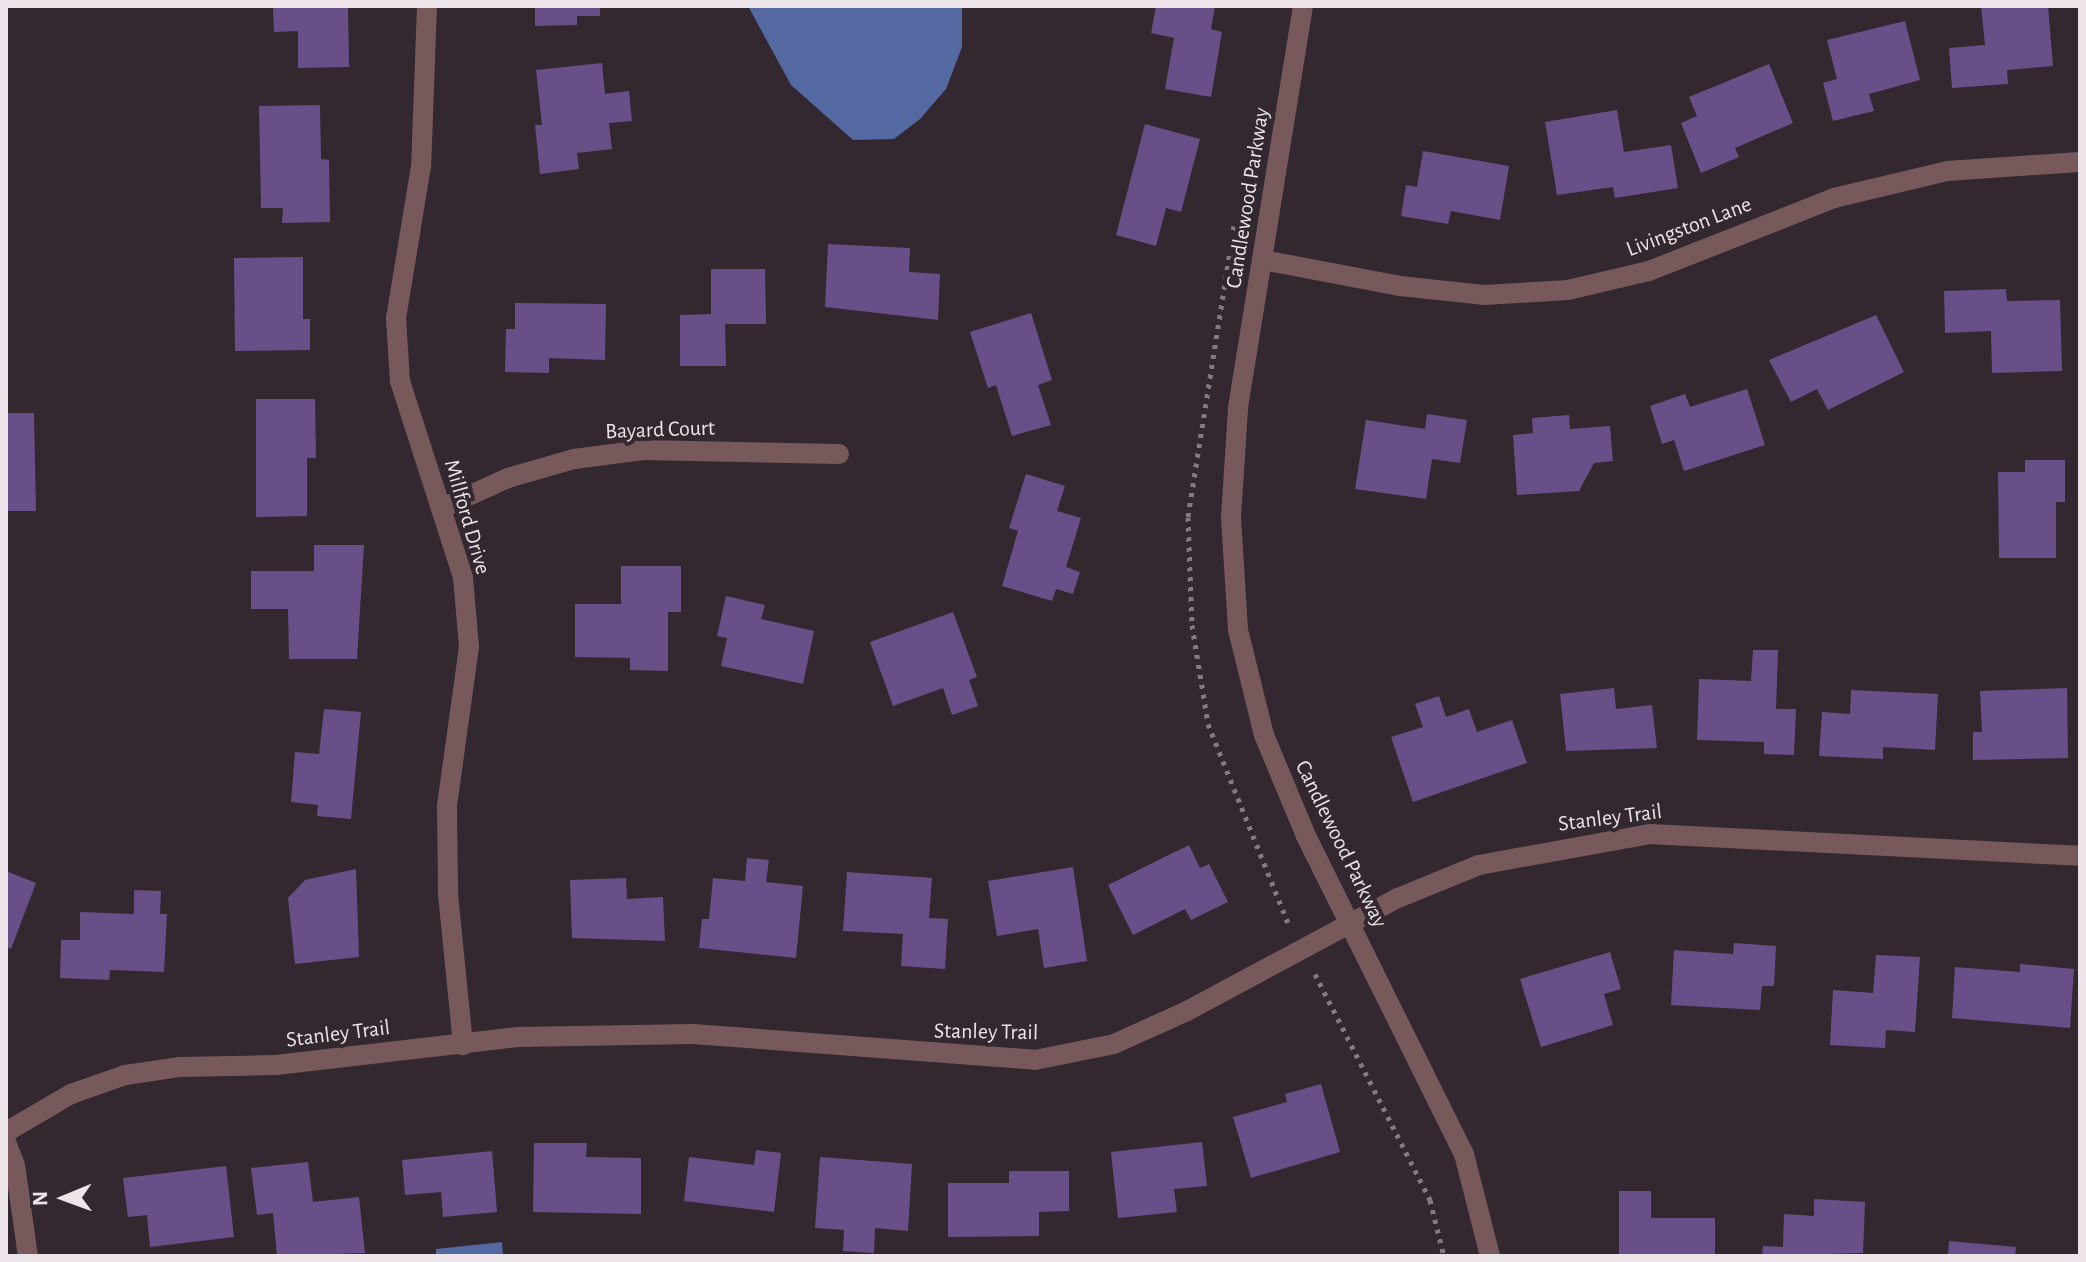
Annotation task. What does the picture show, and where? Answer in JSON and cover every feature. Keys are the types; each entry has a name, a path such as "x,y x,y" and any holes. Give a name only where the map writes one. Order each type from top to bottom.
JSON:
{"street":[{"name":"Millford Drive","path":"427,6 421,166 396,318 400,381 444,507 463,577 469,647 447,806 448,894 463,1045"},
{"name":"Candlewood Parkway","path":"1303,6 1238,409 1231,518 1238,630 1264,735 1306,836 1464,1154 1490,1256"},
{"name":"Livingston Lane","path":"1263,260 1400,286 1484,295 1568,290 1649,271 1834,198 1947,171 2080,162"},
{"name":"Bayard Court","path":"444,507 508,478 574,459 643,450 839,454"},
{"name":"Stanley Trail","path":"6,1132 71,1094 125,1075 607,1031 693,1034 1035,1060 1114,1044 1352,924 1479,865 1649,834 2080,856"},
{"path":"6,1142 15,1165 28,1256"}],"water":[{"path":"748,6 962,6 962,47 946,89 920,119 894,139 853,140 791,85"},
{"path":"502,1242 503,1256 436,1256 436,1249"}],"building":[{"path":"273,6 348,6 349,67 298,68 298,31 274,32"},
{"path":"535,6 600,6 600,16 577,16 577,25 535,26"},
{"path":"1156,6 1215,6 1211,29 1222,32 1211,97 1165,89 1174,38 1151,33"},
{"path":"1981,6 2048,6 2053,66 2007,70 2008,84 1952,88 1949,48 1985,45"},
{"path":"1905,21 1920,80 1869,94 1874,111 1833,121 1823,83 1837,79 1827,40"},
{"path":"602,63 605,94 629,91 632,121 609,123 612,149 577,153 579,169 540,174 535,125 542,125 536,70"},
{"path":"1769,64 1793,123 1735,148 1739,157 1701,173 1681,123 1697,116 1689,97"},
{"path":"320,105 321,159 329,160 330,222 282,223 283,208 261,208 259,106"},
{"path":"1617,110 1624,152 1671,145 1678,188 1615,198 1613,187 1557,195 1545,122"},
{"path":"1145,124 1200,139 1181,212 1166,208 1156,246 1116,235"},
{"path":"1423,151 1509,166 1500,220 1451,211 1448,224 1401,216 1406,185 1417,187"},
{"path":"828,244 910,248 909,272 940,274 938,320 825,307"},
{"path":"303,257 303,319 310,319 310,350 235,351 234,258"},
{"path":"711,269 765,269 766,324 725,324 726,366 680,366 680,315 711,314"},
{"path":"2006,289 2007,301 2060,300 2062,371 1992,373 1991,331 1945,333 1944,291"},
{"path":"515,303 606,304 605,360 549,358 549,373 505,372 506,329 515,329"},
{"path":"1031,313 1052,380 1038,385 1051,425 1012,436 996,385 988,388 970,332"},
{"path":"1876,315 1904,372 1828,410 1817,389 1791,402 1769,360"},
{"path":"1747,389 1765,445 1684,471 1674,440 1662,444 1650,406 1685,394 1690,407"},
{"path":"256,399 315,399 316,458 307,458 307,516 256,517"},
{"path":"6,413 34,413 36,511 6,511"},
{"path":"1427,414 1467,420 1460,463 1432,459 1426,499 1355,489 1366,420 1425,429"},
{"path":"1569,415 1570,429 1610,426 1613,461 1594,463 1579,491 1517,495 1513,435 1533,433 1532,418"},
{"path":"2025,460 2065,460 2065,502 2056,502 2056,558 1999,558 1998,472 2025,472"},
{"path":"1026,474 1065,486 1057,511 1081,518 1066,567 1080,572 1073,594 1056,589 1052,601 1002,586 1018,531 1009,528"},
{"path":"314,545 364,545 357,659 289,659 288,609 251,609 251,571 314,571"},
{"path":"621,566 681,566 681,612 668,612 668,671 630,670 630,658 575,657 575,604 621,604"},
{"path":"726,596 765,605 761,619 814,631 803,684 721,666 727,638 717,636"},
{"path":"953,612 977,677 969,680 978,706 952,715 943,688 893,706 870,642"},
{"path":"1753,650 1778,650 1776,709 1796,709 1794,755 1764,754 1764,742 1697,740 1699,679 1751,681"},
{"path":"1614,688 1616,709 1652,705 1657,748 1566,751 1560,694"},
{"path":"2067,688 2068,758 1973,760 1973,732 1982,732 1980,691"},
{"path":"1851,690 1938,694 1935,750 1883,747 1883,759 1819,756 1822,712 1850,714"},
{"path":"1439,696 1446,717 1469,709 1477,732 1512,720 1527,763 1413,802 1391,737 1423,727 1415,704"},
{"path":"324,709 361,712 351,819 317,816 318,805 291,802 295,752 319,754"},
{"path":"1189,845 1200,868 1209,864 1228,902 1191,920 1185,909 1133,935 1108,885"},
{"path":"747,858 769,860 766,882 803,886 796,958 699,948 702,919 709,919 713,878 745,881"},
{"path":"1073,867 1087,961 1044,968 1038,929 997,936 988,881"},
{"path":"356,869 359,957 295,964 288,898 305,880"},
{"path":"6,871 36,883 11,949 6,947"},
{"path":"847,872 932,878 929,918 948,919 945,969 901,966 903,934 843,931"},
{"path":"626,878 627,899 663,897 665,941 572,938 570,880"},
{"path":"134,890 161,891 160,914 167,914 164,972 110,970 109,980 60,978 61,940 80,940 80,912 134,914"},
{"path":"1734,943 1776,946 1774,986 1762,986 1760,1010 1671,1005 1674,950 1733,954"},
{"path":"1610,952 1621,989 1604,994 1613,1025 1541,1047 1520,979"},
{"path":"1876,955 1920,957 1915,1032 1886,1030 1885,1048 1830,1045 1833,990 1873,993"},
{"path":"2020,964 2074,969 2070,1028 1952,1018 1955,967 2020,972"},
{"path":"1321,1084 1340,1152 1251,1178 1233,1117 1287,1102 1285,1094"},
{"path":"1202,1142 1207,1186 1174,1189 1177,1212 1118,1218 1111,1152"},
{"path":"534,1143 587,1143 586,1157 641,1158 641,1214 533,1212"},
{"path":"756,1150 781,1153 774,1212 684,1201 689,1157 754,1165"},
{"path":"492,1151 497,1212 443,1217 441,1192 405,1195 402,1160"},
{"path":"820,1157 912,1164 908,1231 875,1228 874,1253 843,1251 844,1230 815,1228"},
{"path":"308,1162 313,1202 359,1197 365,1253 277,1256 273,1213 257,1215 251,1168"},
{"path":"226,1166 234,1237 150,1247 147,1215 128,1217 123,1178"},
{"path":"1009,1171 1069,1171 1069,1211 1039,1212 1039,1236 948,1237 948,1183 1009,1183"},
{"path":"1619,1191 1651,1191 1651,1218 1715,1218 1715,1256 1619,1256"},
{"path":"1814,1199 1865,1202 1863,1253 1762,1256 1763,1246 1783,1247 1784,1214 1814,1216"},
{"path":"1949,1241 2016,1247 2015,1256 1948,1256"}]}
